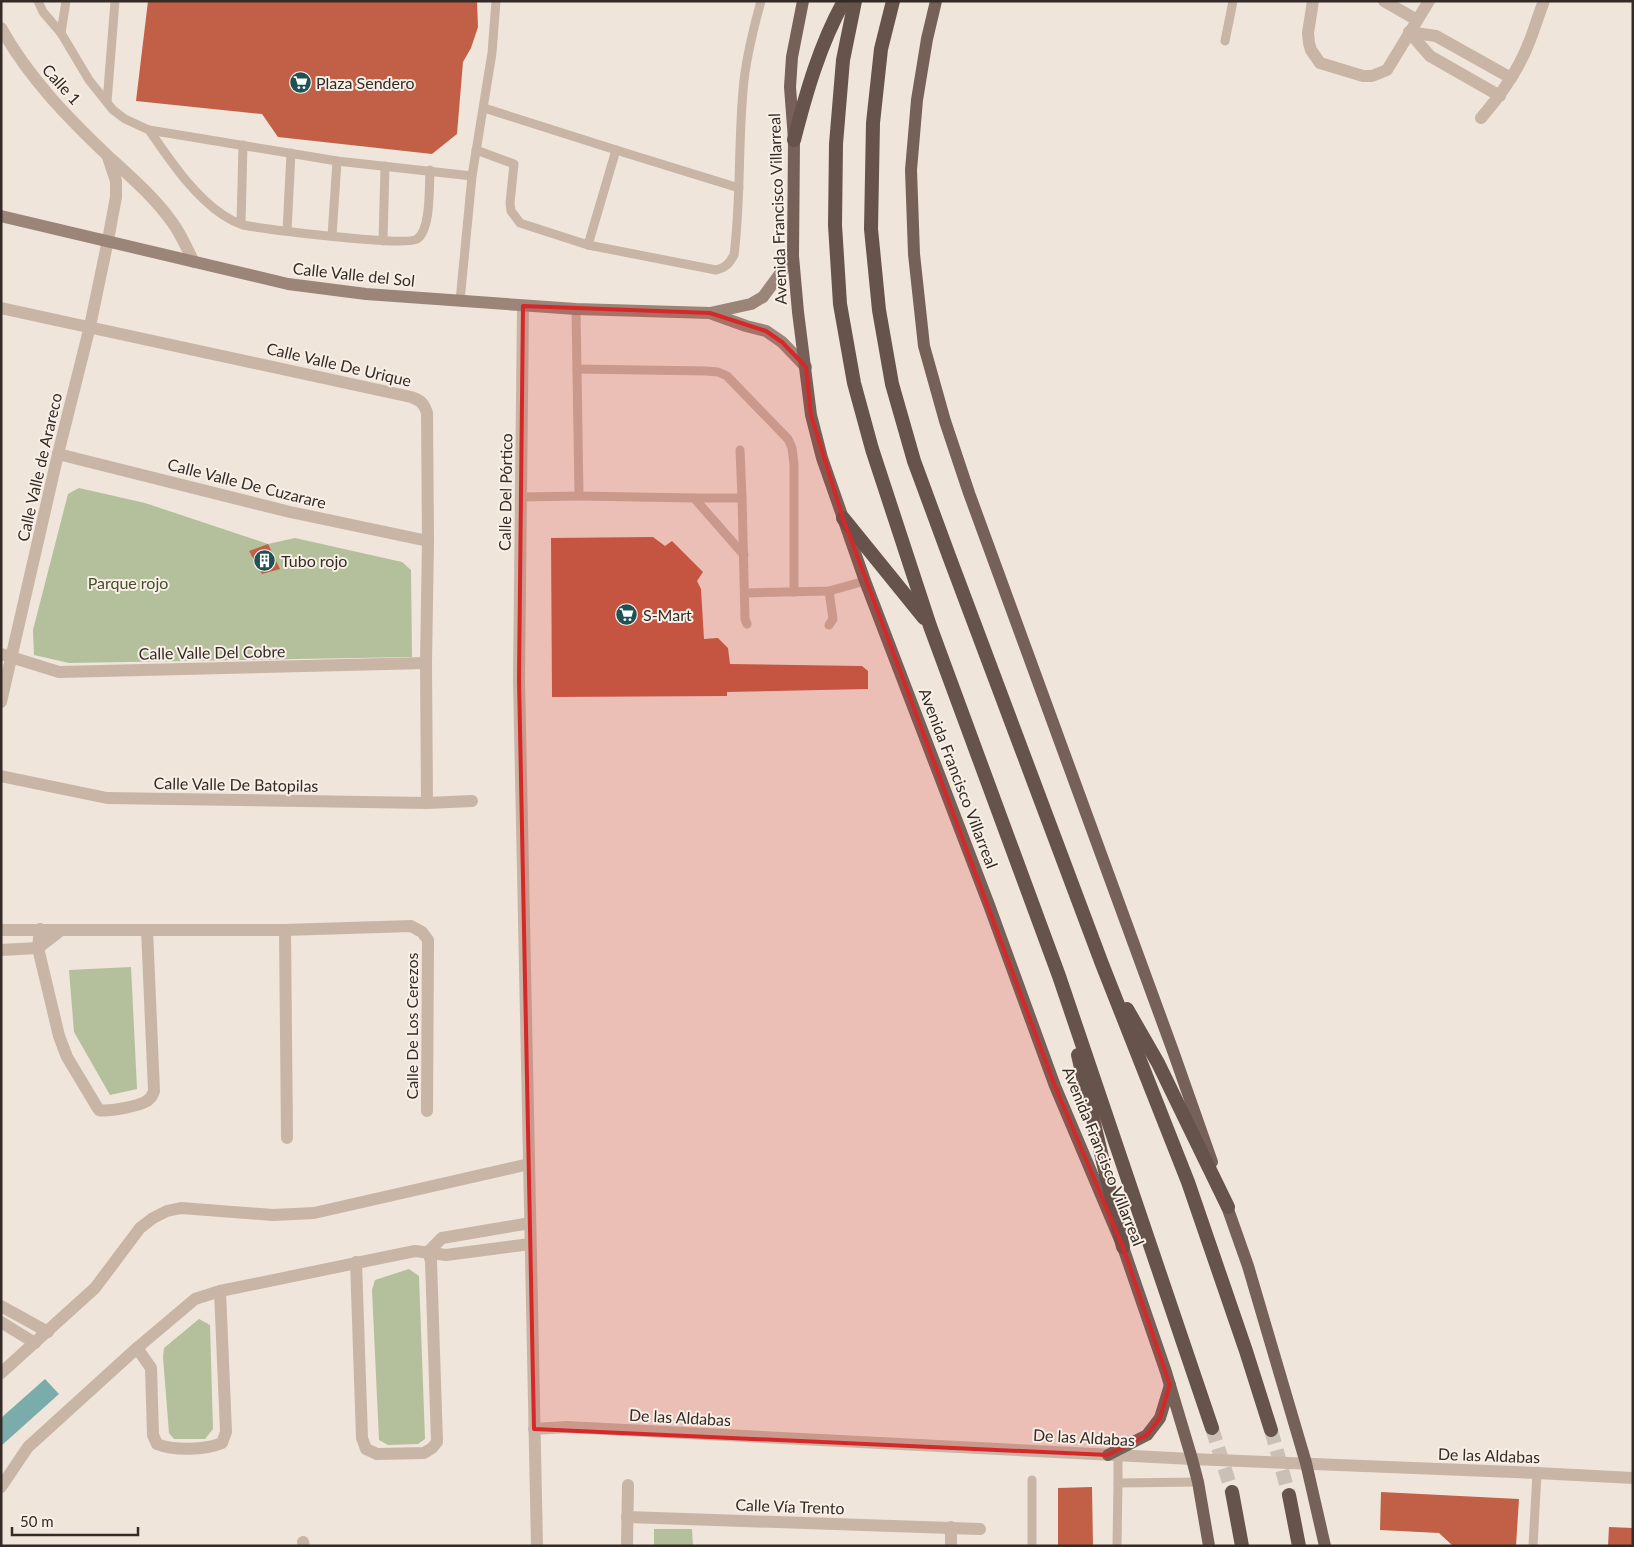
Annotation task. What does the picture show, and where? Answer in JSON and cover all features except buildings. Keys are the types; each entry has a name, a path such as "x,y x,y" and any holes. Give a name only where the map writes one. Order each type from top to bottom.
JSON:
{"highway":[{"path":"794,140 802,106 830,26 844,1"},
{"name":"Avenida Francisco Villarreal","path":"854,1 843,60 836,144 836,225 840,304 854,383 872,449 930,626 1059,976 1212,1428"},
{"path":"893,1 881,49 873,123 872,229 879,310 892,384 914,461 1102,964 1188,1182 1271,1430"},
{"path":"843,518 930,626"},
{"path":"1102,964 1158,1063 1228,1207"},
{"path":"1059,976 1123,1247"},
{"path":"1232,1492 1242,1546"},
{"path":"1289,1495 1299,1546"}],"main road":[{"name":"Avenida Francisco Villarreal","path":"803,1 792,57 790,87 794,140 793,256 811,415 822,458 865,581 1056,1086 1123,1247 1170,1386 1192,1459 1209,1546"},
{"path":"936,1 927,39 917,100 911,170 914,254 924,346 945,420 969,493 1170,1042 1248,1266 1306,1464 1325,1546"},
{"name":"Calle Valle del Sol","path":"1,216 288,284 366,294 576,309 710,312 751,304 763,297 793,256"},
{"name":"Calle Valle del Sol","path":"710,312 746,326 766,331 782,342 806,367"},
{"path":"1113,1455 1147,1435 1160,1418 1170,1386"}],"street":[{"path":"1313,1 1308,33 1311,50 1320,63 1363,76 1378,75 1387,70 1429,1"},
{"path":"1384,1 1417,20"},
{"path":"1481,118 1500,96 1511,78 1528,46 1544,1"},
{"name":"Calle 1","path":"1,28 15,53 40,86 107,155 142,186 172,222 194,262"},
{"path":"1409,32 1436,36 1511,78"},
{"path":"1409,32 1430,56 1500,96"},
{"name":"Calle 1","path":"107,155 116,181 116,197 108,240"},
{"name":"Calle Valle de Arareco","path":"1,702 6,655 90,326 108,240"},
{"name":"Calle Del Pórtico","path":"523,306 519,679 537,1546"},
{"name":"Calle Valle De Urique","path":"1,308 417,399 425,406 427,412 428,541 426,663 427,802"},
{"name":"Calle Valle De Cuzarare","path":"58,454 290,512 428,541"},
{"name":"Calle Valle Del Cobre","path":"6,655 59,672 426,663"},
{"name":"Calle Valle De Batopilas","path":"1,776 107,798 472,801"},
{"name":"Calle De Los Cerezos","path":"1,930 285,930 411,926 420,929 428,940 426,1111"},
{"path":"40,929 38,948 59,1036 67,1057 97,1108 108,1111 144,1102 153,1095 154,1091 147,930"},
{"path":"285,930 287,1138"},
{"path":"1,950 38,948 60,931"},
{"path":"1,1373 95,1288 140,1228 153,1218 167,1211 181,1208 273,1215 314,1213 529,1164"},
{"path":"428,1252 442,1238 530,1223"},
{"path":"1,1487 28,1447 137,1348 195,1299 220,1291 415,1251 446,1255 530,1244"},
{"path":"356,1262 362,1438 366,1448 377,1454 424,1453 437,1442 431,1261 428,1252"},
{"path":"137,1348 151,1368 153,1435 157,1444 167,1448 211,1447 222,1443 226,1432 220,1291"},
{"path":"1,1306 48,1332"},
{"path":"1,1322 35,1343"},
{"name":"De las Aldabas","path":"534,1429 567,1427 1192,1459 1633,1478"},
{"path":"628,1485 628,1546"},
{"name":"Calle Vía Trento","path":"627,1517 980,1529"},
{"path":"951,1527 951,1546"}],"lane":[{"path":"38,1 43,12 61,33 89,80 113,110 125,120 149,130 337,161 472,176"},
{"path":"61,33 66,1"},
{"path":"107,102 115,1"},
{"path":"460,301 472,176 492,53 496,1"},
{"path":"476,150 514,164 510,203 511,211 520,223 588,245 716,270 723,268 729,264 734,255 743,89 751,39 761,1"},
{"path":"1225,42 1233,1"},
{"path":"484,108 739,188"},
{"path":"149,130 177,169 206,202 225,216 241,224 287,231 383,241 402,242 416,240 422,234 426,221 430,170"},
{"path":"241,224 242,145"},
{"path":"588,245 616,150"},
{"path":"287,231 291,153"},
{"path":"332,236 337,161"},
{"path":"383,241 385,166"},
{"path":"576,309 579,496"},
{"path":"577,369 706,370 718,372 727,376 751,400 788,439 792,448 794,464 794,592"},
{"path":"740,450 745,619 747,624"},
{"path":"522,497 742,498"},
{"path":"694,498 744,555"},
{"path":"745,593 829,592 865,581"},
{"path":"829,592 833,619 829,626"},
{"path":"1113,1455 1118,1483 1116,1546"},
{"path":"1533,1546 1537,1473"},
{"path":"1032,1480 1032,1546"},
{"path":"1118,1483 1198,1482"}],"highlighted area":[{"path":"523,306 710,313 766,331 782,342 806,367 811,415 843,518 1055,1086 1123,1247 1170,1385 1160,1418 1147,1435 1108,1455 534,1429 519,679"}],"green space":[{"name":"Parque rojo","path":"79,488 145,503 268,544 295,538 402,562 411,570 412,657 69,663 34,655 33,630 68,494"},
{"path":"131,967 137,1089 110,1095 74,1032 69,970"},
{"path":"409,1269 419,1276 425,1439 418,1444 388,1445 379,1440 372,1290 375,1280"},
{"path":"199,1319 210,1325 213,1429 205,1439 174,1439 169,1433 163,1357 164,1348"},
{"path":"654,1529 692,1529 693,1546 654,1546"}],"water":[{"path":"45,1379 59,1394 1,1446 1,1418"}],"tunnel":[{"path":"1212,1428 1232,1492"},
{"path":"1271,1430 1289,1495"}],"place":[{"name":"Plaza Sendero","path":"300,82"},
{"name":"Tubo rojo","path":"265,560"},
{"name":"S-Mart","path":"627,614"}]}
